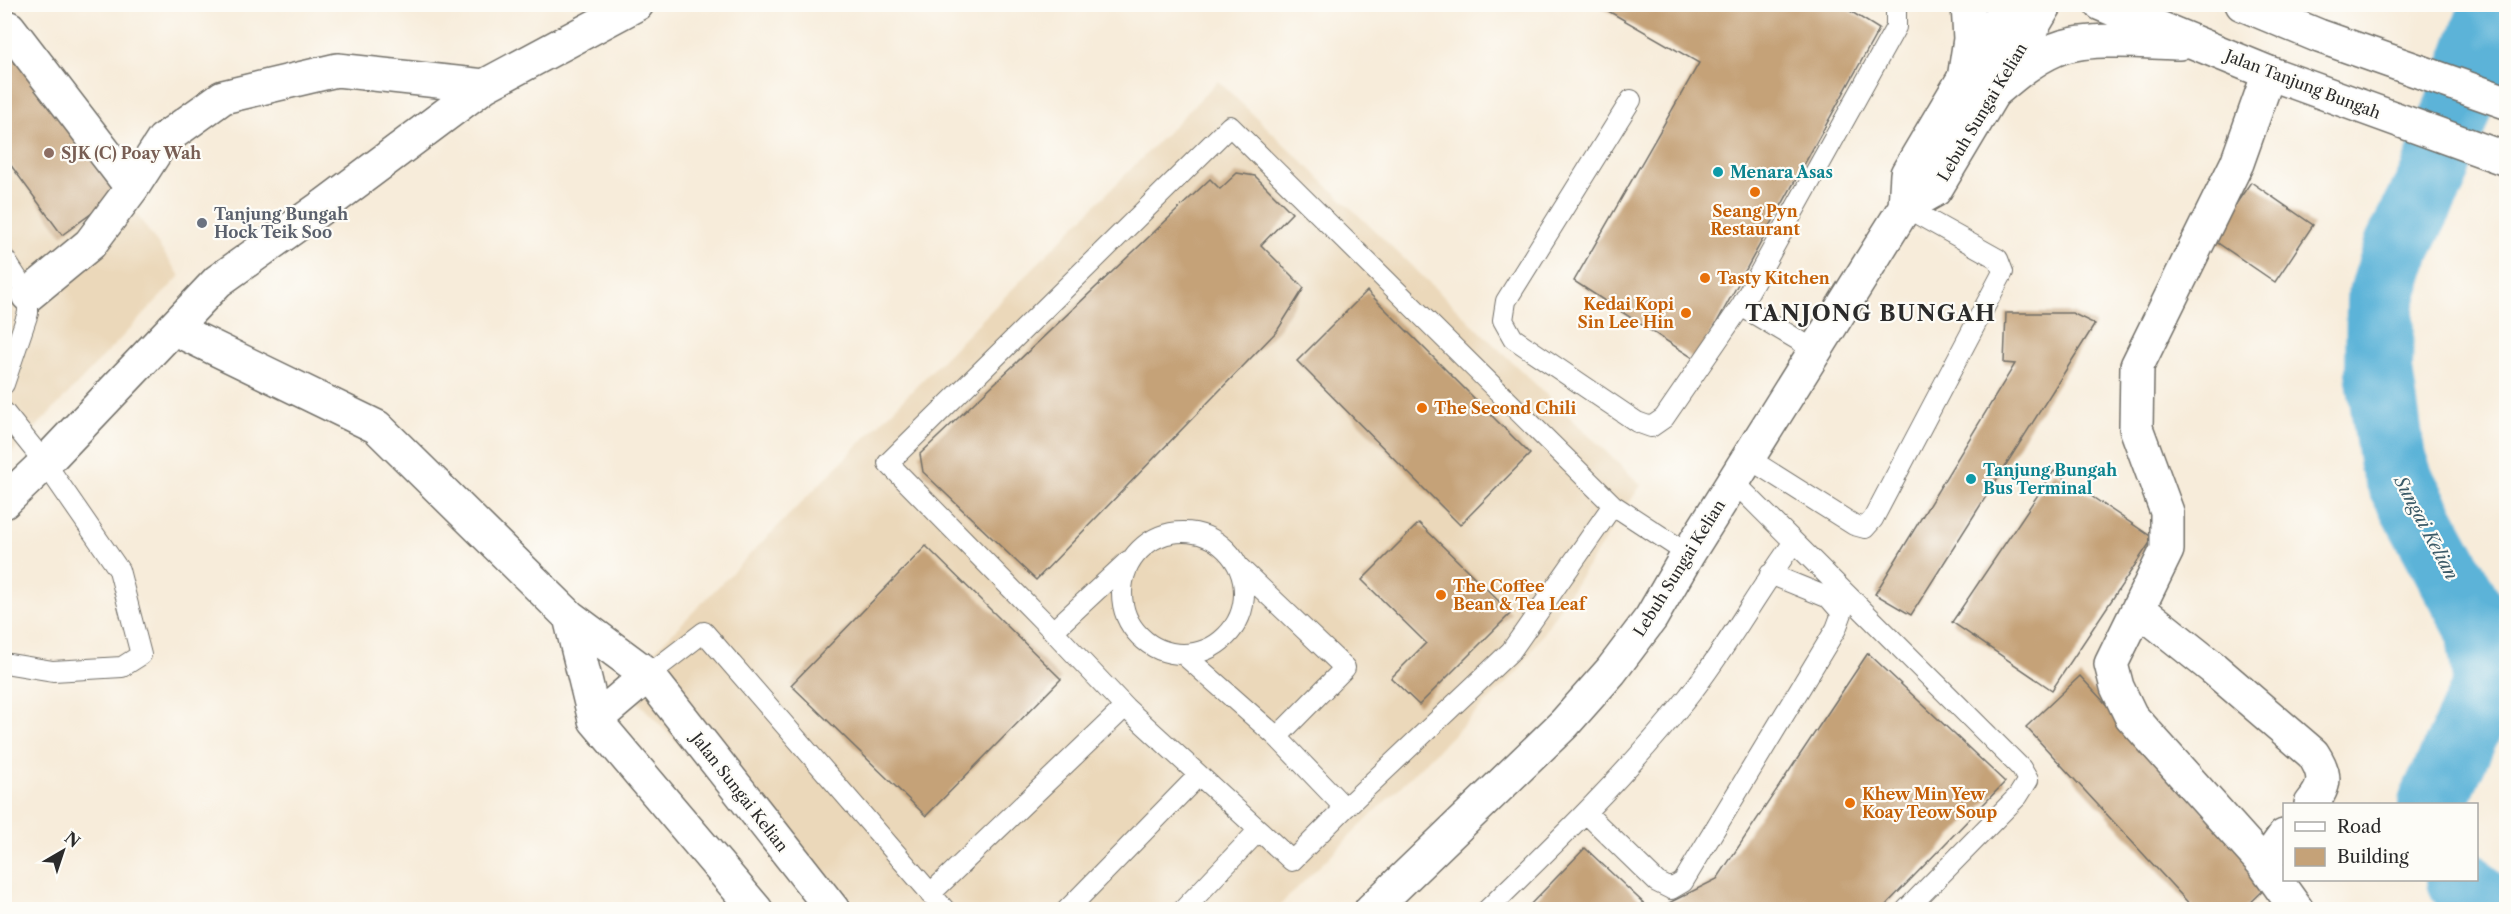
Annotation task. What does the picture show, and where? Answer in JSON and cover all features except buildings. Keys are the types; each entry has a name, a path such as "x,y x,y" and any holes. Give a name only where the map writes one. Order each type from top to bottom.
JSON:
{"street":[{"path":"4,502 45,463 218,281 325,206 484,86 637,4"},
{"path":"1964,79 1970,39 1971,16 1968,4"},
{"name":"Lebuh Sungai Kelian","path":"1905,207 1907,174 2008,4"},
{"name":"Lebuh Sungai Kelian","path":"1371,909 1564,724 1611,671 1651,618 1688,554 1905,207 1935,190 2046,4"},
{"name":"Jalan Tanjung Bungah","path":"2101,4 2269,73 2506,159"},
{"path":"2242,4 2319,36 2506,102"},
{"path":"4,26 9,28 132,188"},
{"path":"1993,93 2027,65 2055,49 2091,42 2198,44"},
{"path":"27,295 90,244 132,188 162,140 223,97 337,70 484,86"},
{"path":"2269,73 2237,163 2137,366 2136,428 2167,512 2167,550 2111,664 2117,687 2131,716 2264,864 2297,909"},
{"name":"Jalan Sungai Kelian","path":"173,328 377,427 570,616 648,675 833,909"},
{"path":"2139,609 2213,668 2313,754 2323,769 2322,791 2312,803"},
{"path":"570,616 595,720 756,909"},
{"path":"595,720 648,675"},
{"path":"2264,864 2283,837"}],"lane":[{"path":"1631,100 1506,301 1503,320 1514,338 1637,422 1651,427 1664,418 1741,306 1896,27 1896,4"},
{"path":"1614,505 1511,651 1292,861 1125,707 888,463 1230,126 1614,505 1688,554"},
{"path":"1741,470 1854,525 1865,528 1873,519 2004,272 1998,259 1905,207"},
{"path":"4,258 27,295 28,313 4,384"},
{"path":"1741,306 1815,350"},
{"path":"4,412 45,463 119,570 141,655 122,667 53,671 4,663"},
{"path":"1741,470 1794,542 2021,768 2028,780 2018,796 1906,909"},
{"path":"1053,631 1151,540 1170,533 1191,532 1211,538 1227,550 1239,567 1345,668 1277,737"},
{"path":"1487,909 1624,775 1690,696 1743,619 1770,574 1794,542"},
{"path":"1136,553 1126,570 1121,589 1124,609 1132,627 1146,642 1163,651 1183,654 1203,651 1221,642 1235,627 1243,608 1245,587 1239,567"},
{"path":"1586,813 1657,882 1671,889 1683,882 1836,629 1842,613 1829,598 1770,574"},
{"path":"648,675 704,632 945,909"},
{"path":"1183,654 1277,737 1346,808"},
{"path":"930,894 1125,707"},
{"path":"1067,909 1199,775"},
{"path":"1183,909 1259,830"}],"shaded area":[{"name":"SJK (C) Poay Wah","path":"4,29 8,30 180,276 5,460"},
{"path":"1218,81 1641,485 1518,671 1276,909 841,909 621,685"}],"waterway":[{"name":"Sungai Kelian","path":"2432,803 2487,685 2479,627 2401,483 2392,459 2379,371 2380,303 2398,246 2433,177 2495,4"},
{"name":"Sungai Kelian","path":"2461,881 2488,910"}],"place":[{"name":"SJK (C) Poay Wah","path":"49,153"},
{"name":"Menara Asas","path":"1718,172"},
{"name":"Seang Pyn Restaurant","path":"1755,192"},
{"name":"Tanjung Bungah Hock Teik Soo","path":"202,223"},
{"name":"Tasty Kitchen","path":"1705,278"},
{"name":"Kedai Kopi Sin Lee Hin","path":"1686,313"},
{"name":"The Second Chili","path":"1422,408"},
{"name":"Tanjung Bungah Bus Terminal","path":"1971,479"},
{"name":"The Coffee Bean & Tea Leaf","path":"1441,595"},
{"name":"Khew Min Yew Koay Teow Soup","path":"1850,803"}],"district":[{"name":"TANJONG BUNGAH","path":"1871,313"}]}
